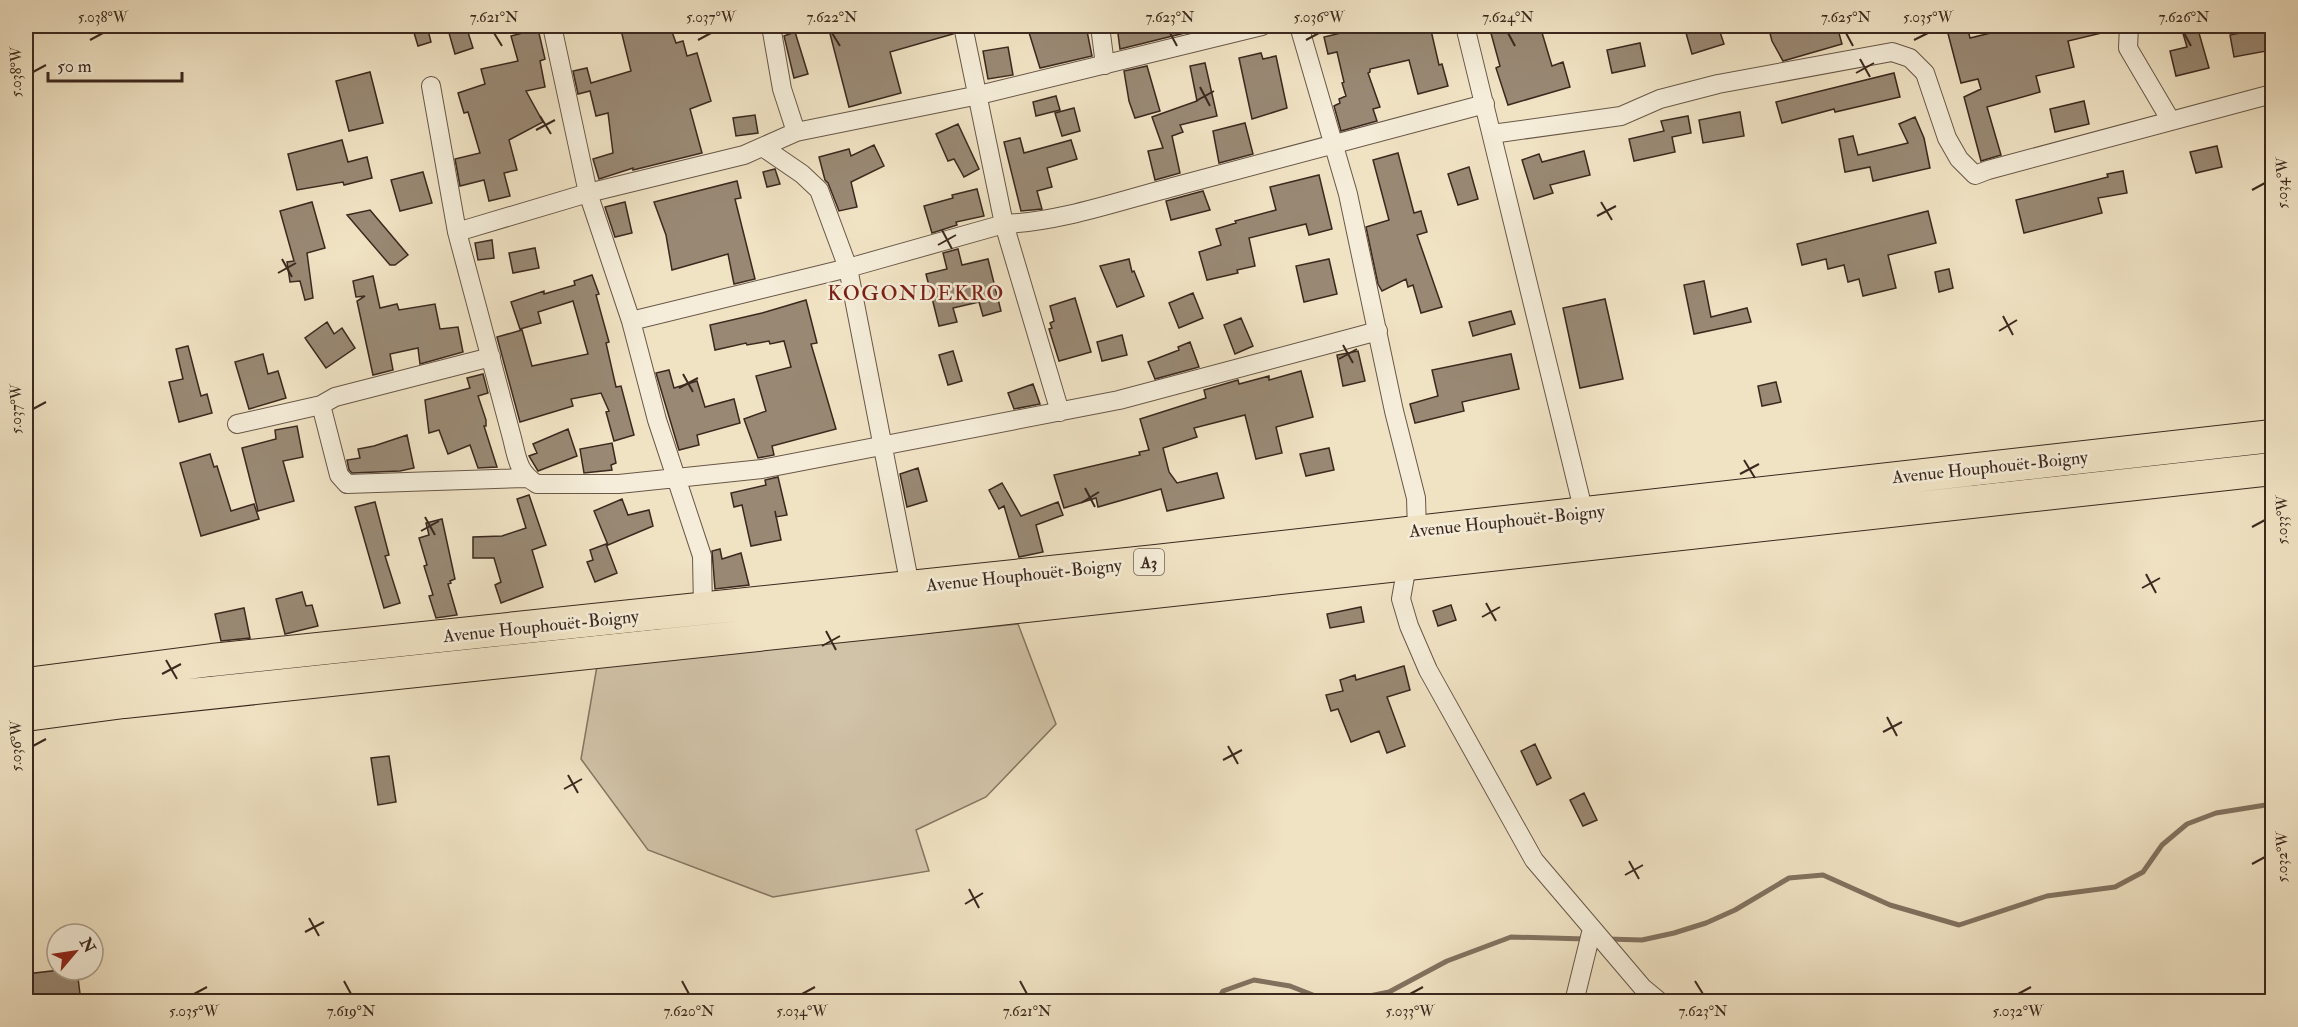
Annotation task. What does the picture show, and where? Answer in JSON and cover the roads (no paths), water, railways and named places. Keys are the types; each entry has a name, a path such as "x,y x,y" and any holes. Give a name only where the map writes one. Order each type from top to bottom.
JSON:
{"highway":[{"name":"Avenue Houphouët-Boigny","path":"26,684 224,658 1156,561 2272,436"},
{"name":"Avenue Houphouët-Boigny","path":"26,715 124,702 1407,565 2272,469"}],"street":[{"path":"552,26 588,193 631,321 657,420 702,556 703,609"},
{"path":"771,26 782,89 796,132"},
{"path":"963,26 979,94 1004,224 1060,412"},
{"path":"1100,26 1105,64"},
{"path":"457,232 588,193 744,155 796,132 979,94 1262,26"},
{"path":"1299,26 1332,146 1348,194 1416,498 1416,531 1401,599 1409,626 1428,670 1534,860 1643,988 1660,1002"},
{"path":"1465,26 1584,513"},
{"path":"2129,26 2128,48 2170,121"},
{"path":"1492,134 1621,116 1660,99 1718,84 1892,52 1910,58 1925,73 1947,138 1959,159 1975,175 2272,94"},
{"path":"431,86 457,232 517,458 526,478"},
{"path":"631,321 848,268 1004,224 1029,223 1332,146 1485,104"},
{"path":"764,148 802,174 819,190 848,268 910,586"},
{"path":"321,405 339,475 347,484 526,478 537,484 619,484 762,469 1060,412 1119,400 1378,331"},
{"path":"237,424 321,405 335,397 491,357"},
{"path":"1574,1002 1592,929"}],"waterway":[{"path":"1607,939 1642,940 1674,933 1706,923 1735,910 1789,878 1823,875 1890,905 1959,925 2047,896 2115,887 2143,872 2162,845 2187,824 2216,813 2272,804"},
{"path":"1217,1002 1223,991 1254,980 1290,986 1323,999 1355,999 1389,992 1447,961 1511,937 1586,939"}],"district":[{"name":"KOGONDEKRO","path":"916,293"}]}
